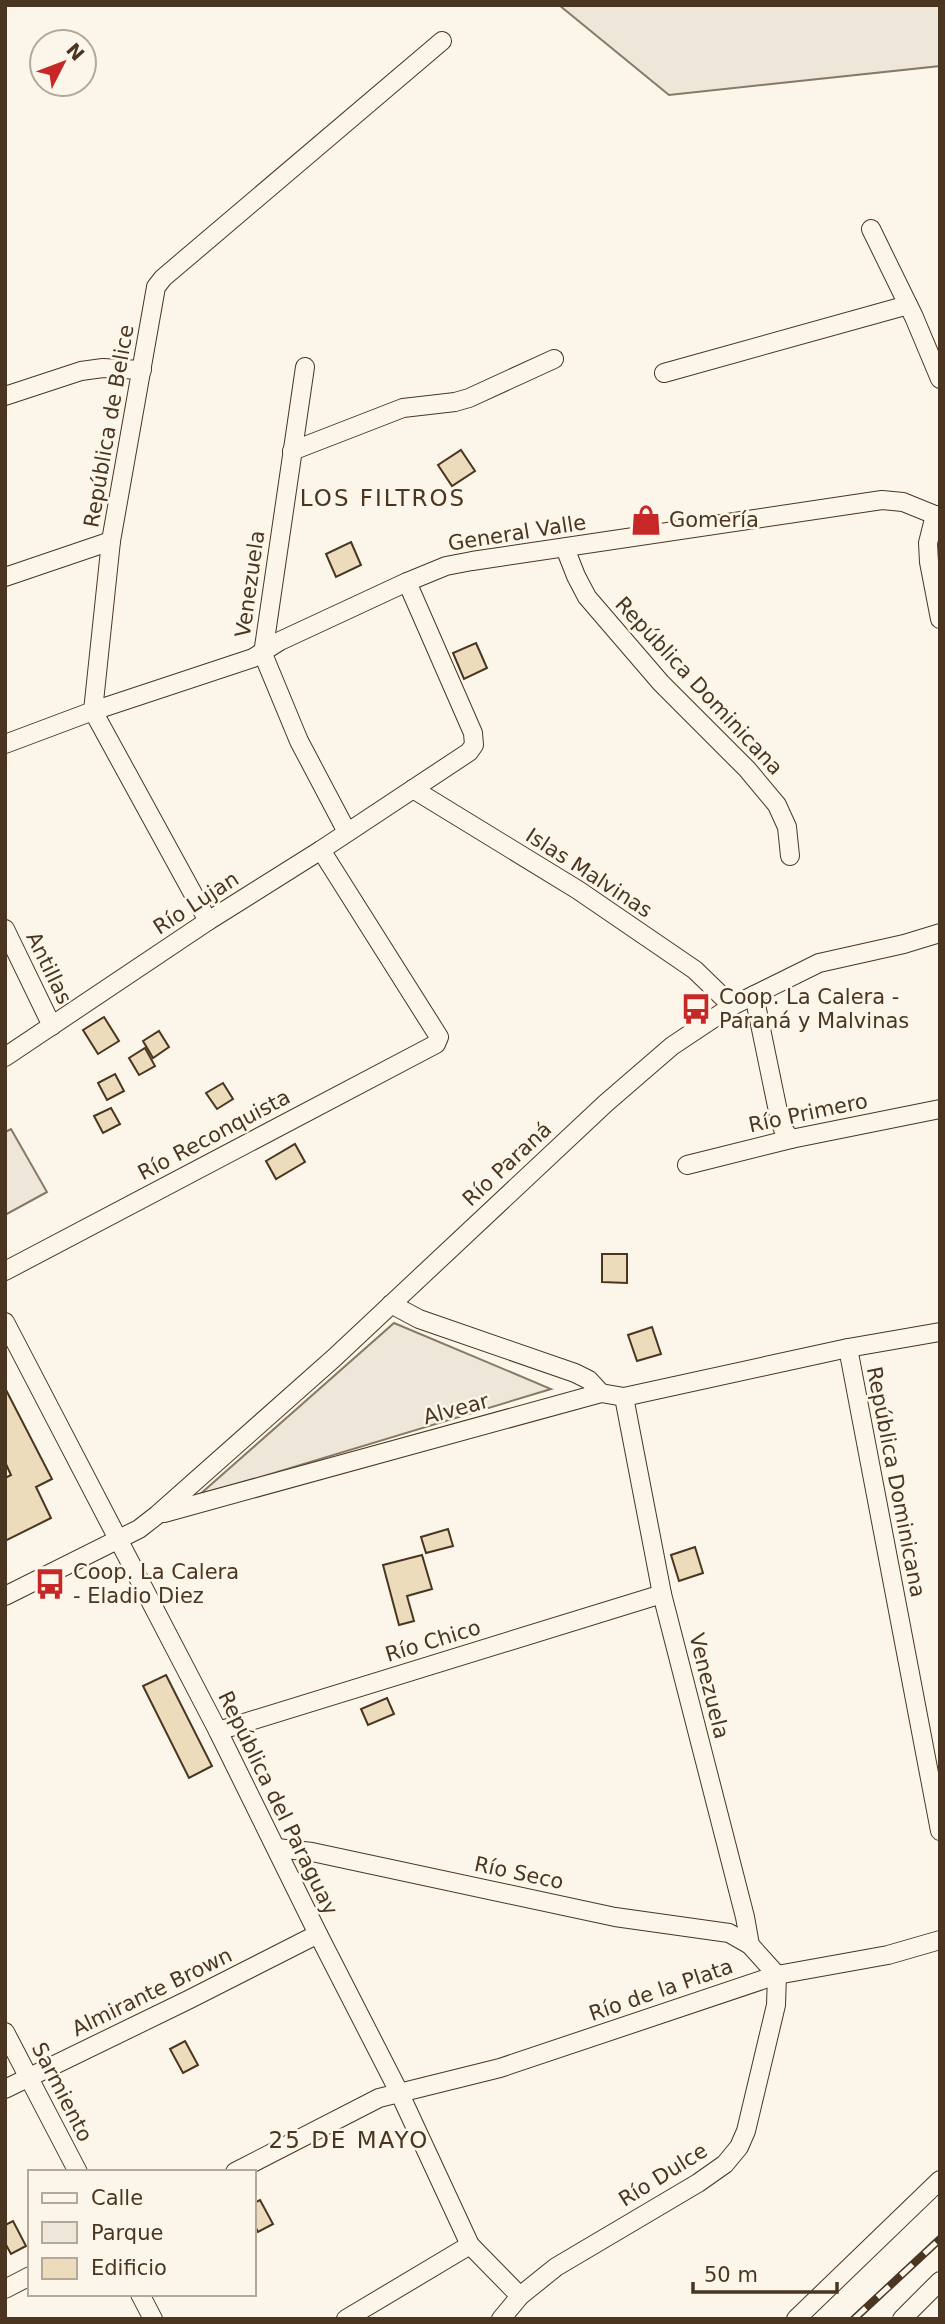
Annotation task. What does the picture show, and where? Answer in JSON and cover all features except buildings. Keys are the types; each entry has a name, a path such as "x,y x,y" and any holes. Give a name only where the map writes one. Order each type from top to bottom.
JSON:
{"street":[{"name":"República de Belice","path":"93,711 111,541 156,287 163,278 442,41"},
{"path":"871,229 940,379"},
{"path":"664,373 908,305"},
{"path":"292,451 403,408 469,398 554,359"},
{"name":"Venezuela","path":"305,367 263,654 299,741 347,832"},
{"path":"5,396 81,371 103,368 142,370"},
{"name":"General Valle","path":"5,744 93,711 263,654 281,641 446,566 882,500 903,502 938,516"},
{"path":"938,516 928,542 940,619"},
{"path":"5,577 111,541"},
{"name":"República Dominicana","path":"565,548 587,597 661,683 747,769 777,805 787,827 790,856"},
{"name":"Río Lujan","path":"5,1057 208,921 469,752 474,745 473,733 407,582"},
{"path":"93,711 208,921"},
{"name":"Islas Malvinas","path":"413,789 578,890 695,970 732,1006"},
{"name":"Río Reconquista","path":"5,1271 436,1044 439,1037 321,850"},
{"name":"Antillas","path":"5,929 52,1026"},
{"name":"Río Paraná","path":"157,1515 315,1376 672,1046 732,1006 819,963 940,933"},
{"path":"754,995 779,1116 783,1129 791,1139"},
{"name":"Río Primero","path":"687,1165 791,1139 940,1109"},
{"path":"391,1304 419,1319 575,1373 589,1380 601,1393"},
{"name":"República del Paraguay","path":"5,1322 218,1731 399,2092 470,2245 520,2296"},
{"name":"Alvear","path":"5,1596 139,1529 157,1515 601,1393 624,1397 848,1348 940,1332"},
{"name":"República Dominicana","path":"848,1348 940,1831"},
{"name":"Venezuela","path":"624,1397 662,1594 750,1945"},
{"name":"Río Chico","path":"218,1731 662,1594"},
{"name":"Río Seco","path":"277,1849 313,1852 615,1917 729,1933 750,1945"},
{"name":"Almirante Brown","path":"5,2089 318,1934"},
{"name":"Río de la Plata","path":"239,2170 379,2098 500,2068 777,1975 888,1955 940,1940"},
{"path":"750,1945 777,1975"},
{"name":"Río Dulce","path":"501,2319 520,2296 556,2267 698,2183 725,2164 739,2147 746,2131 776,2005 777,1975"},
{"name":"Sarmiento","path":"5,2032 77,2170"},
{"path":"796,2319 940,2180"},
{"path":"346,2319 470,2245"},
{"path":"5,2289 28,2277"},
{"path":"902,2319 940,2281"},
{"path":"142,2296 153,2319"}],"green space":[{"path":"559,5 940,5 940,66 669,95"},
{"path":"11,1129 47,1192 5,1215 5,1132"},
{"path":"394,1323 551,1389 198,1496"}],"railway":[{"path":"854,2319 940,2239"}],"place":[{"name":"Gomería","path":"646,520"},
{"name":"Coop. La Calera - Paraná y Malvinas","path":"696,1009"},
{"name":"Coop. La Calera - Eladio Diez","path":"50,1584"}],"district":[{"name":"LOS FILTROS","path":"383,498"},
{"name":"25 DE MAYO","path":"349,2140"}]}
